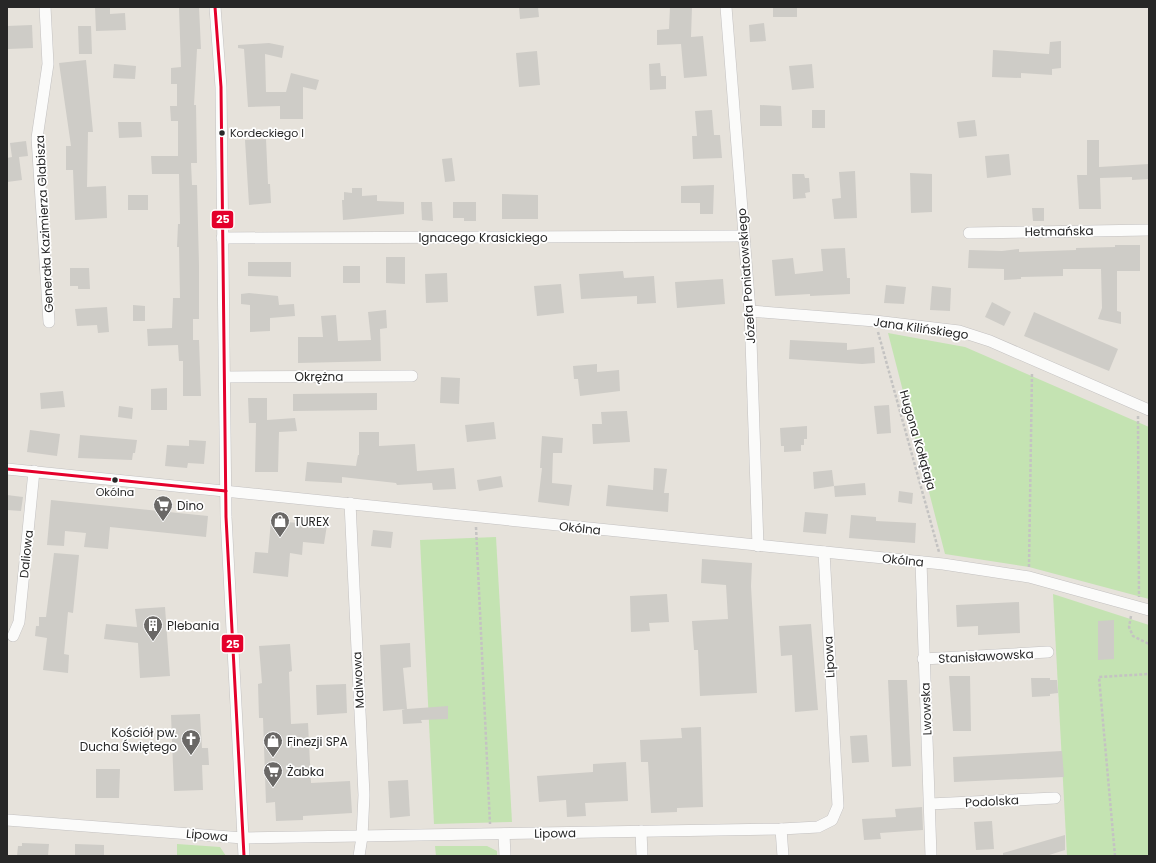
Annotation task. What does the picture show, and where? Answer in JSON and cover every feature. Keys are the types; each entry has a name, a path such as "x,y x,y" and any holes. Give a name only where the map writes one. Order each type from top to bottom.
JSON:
{"street":[{"name":"Generała Kazimierza Glabisza","path":"45,7 48,64 37,138 49,322"},
{"path":"215,7 221,87 226,491 244,856"},
{"name":"Józefa Poniatowskiego","path":"726,7 750,311 758,546"},
{"name":"Hetmańska","path":"968,233 1149,230"},
{"name":"Ignacego Krasickiego","path":"222,238 743,236"},
{"name":"Jana Kilińskiego","path":"750,311 875,320 959,331 990,341 1149,410"},
{"name":"Okrężna","path":"225,377 412,376"},
{"name":"Okólna","path":"7,469 943,564 1028,577 1149,610"},
{"name":"Daliowa","path":"13,636 19,622 34,472"},
{"name":"Malwowa","path":"350,503 364,795 362,837 359,856"},
{"name":"Lipowa","path":"7,820 243,838 781,829 818,827 832,820 838,806 824,552"},
{"name":"Lwowska","path":"921,562 923,659 931,856"},
{"name":"Stanisławowska","path":"923,659 1048,652"},
{"name":"Podolska","path":"930,804 1055,798"},
{"path":"781,829 783,856"},
{"path":"641,831 642,856"},
{"path":"504,834 505,856"}],"path":[{"name":"Hugona Kołłątaja","path":"875,320 943,564"},
{"path":"1029,567 1031,376"},
{"path":"1137,422 1140,596"},
{"path":"476,538 490,823"},
{"path":"1131,618 1130,627 1133,636 1149,644"},
{"path":"1115,856 1098,677 1149,674"}],"green space":[{"path":"888,333 965,347 1149,427 1149,599 1029,567 945,554"},
{"path":"496,537 512,822 434,824 420,540"},
{"path":"1053,594 1149,625 1149,856 1067,856"},
{"path":"177,844 220,847 226,856 177,856"},
{"path":"435,846 487,846 497,851 497,856 436,856"}],"building":[{"path":"95,7 110,7 110,14 125,13 126,30 96,31"},
{"path":"199,7 201,49 197,49 194,105 196,105 197,163 191,163 192,185 197,185 199,265 199,319 193,319 193,340 199,340 201,396 183,396 183,361 179,361 178,345 148,346 147,329 172,328 173,298 180,298 179,247 177,247 178,224 180,224 179,174 152,174 151,156 178,156 178,121 171,121 170,106 177,106 177,84 171,84 171,68 181,67 179,8"},
{"path":"519,7 538,7 539,17 520,19"},
{"path":"670,7 692,7 691,37 703,36 707,76 684,78 681,44 657,45 657,30 669,29"},
{"path":"773,7 797,7 797,17 773,17"},
{"path":"764,23 766,41 750,42 749,25"},
{"path":"32,25 33,48 8,49 7,26"},
{"path":"78,26 91,26 92,54 79,54"},
{"path":"1061,41 1061,68 1052,69 1052,75 1021,73 1021,78 992,77 993,50 1049,54 1050,42"},
{"path":"269,43 284,46 282,58 265,54 266,92 286,92 291,73 319,80 316,90 303,87 303,119 280,119 280,106 248,107 244,49 238,48 238,45"},
{"path":"537,51 540,85 519,87 516,53"},
{"path":"86,60 93,132 88,132 87,187 106,186 107,218 75,220 73,170 66,170 66,146 71,146 59,63"},
{"path":"660,63 661,76 666,76 666,89 650,90 649,64"},
{"path":"114,64 136,66 135,79 113,78"},
{"path":"812,64 814,88 792,90 789,66"},
{"path":"760,105 781,106 782,126 760,126"},
{"path":"712,110 714,135 720,135 722,158 693,159 692,136 697,136 695,111"},
{"path":"812,110 825,110 825,128 812,128"},
{"path":"975,120 977,136 959,138 957,122"},
{"path":"118,122 141,122 142,137 119,138"},
{"path":"266,139 268,184 270,184 271,203 249,205 245,140"},
{"path":"1087,140 1099,140 1099,167 1149,164 1149,179 1132,180 1132,177 1100,178 1101,209 1079,209 1077,175 1087,175"},
{"path":"26,141 28,156 19,157 22,180 7,182 7,158 12,157 10,143"},
{"path":"1009,154 1011,175 987,178 985,156"},
{"path":"452,158 455,181 445,182 442,159"},
{"path":"855,171 857,218 834,219 832,199 841,198 839,172"},
{"path":"910,173 932,174 932,212 911,213"},
{"path":"792,174 804,174 805,178 809,178 810,192 805,193 806,198 793,199"},
{"path":"714,185 713,214 700,214 700,203 681,203 681,186"},
{"path":"352,188 362,188 362,196 377,195 377,201 404,202 404,214 343,220 342,200 344,200 344,192 352,193"},
{"path":"502,194 538,195 538,219 502,219"},
{"path":"128,195 148,195 148,210 128,210"},
{"path":"421,202 432,202 433,221 422,220"},
{"path":"453,202 476,202 476,221 464,221 464,218 453,218"},
{"path":"1032,208 1044,208 1044,221 1033,221"},
{"path":"1115,245 1140,245 1140,271 1117,271 1117,311 1121,312 1121,324 1098,319 1102,308 1101,269 1063,269 1063,276 1021,277 1021,279 1004,280 1004,269 968,268 969,250 1002,251 1019,249 1019,252 1076,250 1076,248 1115,247"},
{"path":"845,248 847,278 850,278 850,294 775,296 772,260 793,258 795,274 823,271 821,249"},
{"path":"386,257 405,257 405,284 386,283"},
{"path":"248,262 291,262 291,277 248,276"},
{"path":"343,266 360,266 360,283 343,283"},
{"path":"70,268 89,268 90,289 78,289 78,286 70,286"},
{"path":"623,271 624,278 654,276 656,303 637,304 637,296 581,299 579,274"},
{"path":"447,273 448,302 426,303 425,274"},
{"path":"723,279 725,304 677,308 675,282"},
{"path":"561,284 564,313 537,316 534,286"},
{"path":"886,285 906,287 904,304 884,303"},
{"path":"932,286 951,288 950,311 930,310"},
{"path":"249,293 278,296 279,305 294,304 295,316 270,318 270,331 250,332 250,305 241,304 241,294"},
{"path":"992,302 1011,312 1004,326 985,317"},
{"path":"133,305 145,306 145,321 133,321"},
{"path":"107,307 109,332 98,333 97,325 77,326 75,309"},
{"path":"386,310 387,328 380,329 381,361 298,363 298,337 323,337 321,316 336,315 338,341 371,340 368,312"},
{"path":"1034,312 1118,349 1109,371 1024,336"},
{"path":"790,340 847,343 847,350 874,347 875,363 862,364 789,359"},
{"path":"597,364 597,372 619,370 620,391 580,396 578,379 574,379 573,366"},
{"path":"441,377 460,378 459,404 440,403"},
{"path":"167,388 167,410 151,410 151,389"},
{"path":"63,391 65,407 41,409 40,393"},
{"path":"377,393 377,410 293,411 293,394"},
{"path":"248,398 267,398 267,420 295,418 297,431 279,432 278,472 255,472 256,423 249,423"},
{"path":"889,405 891,433 877,434 874,406"},
{"path":"119,406 133,408 132,419 118,417"},
{"path":"627,411 630,442 593,444 592,424 602,424 601,412"},
{"path":"494,422 496,439 467,442 465,425"},
{"path":"807,426 807,439 804,439 804,445 801,445 801,451 784,452 784,446 781,446 780,428"},
{"path":"30,430 60,434 57,456 27,452"},
{"path":"359,432 379,432 379,446 415,444 417,471 454,468 456,489 433,490 432,483 397,485 396,483 342,477 342,483 305,481 307,462 356,466 359,455"},
{"path":"80,435 137,440 135,453 133,453 132,460 78,458"},
{"path":"542,436 563,438 562,453 553,453 552,483 572,485 569,506 538,502 542,468 540,468"},
{"path":"189,440 206,441 204,464 188,463 187,468 165,466 167,445 189,446"},
{"path":"654,468 667,469 664,493 669,493 668,512 606,506 608,485 653,490"},
{"path":"832,470 834,486 814,489 813,472"},
{"path":"501,476 503,487 479,491 477,480"},
{"path":"865,483 866,495 835,497 834,486"},
{"path":"899,491 913,493 912,504 898,502"},
{"path":"7,495 23,497 21,511 7,510"},
{"path":"51,500 208,516 206,537 110,527 108,549 84,547 86,533 65,531 64,546 47,545"},
{"path":"805,512 828,514 826,534 803,532"},
{"path":"851,515 876,517 876,521 916,523 915,543 849,538"},
{"name":"TUREX","path":"271,521 327,525 324,544 303,542 302,555 290,553 288,577 253,573 255,552 268,553"},
{"path":"373,530 393,532 391,548 371,546"},
{"path":"54,553 79,555 73,613 68,612 64,654 69,655 68,673 43,670 47,638 35,636 36,626 39,626 39,617 46,617"},
{"path":"702,559 752,563 751,586 757,693 700,696 698,650 694,650 692,621 728,619 726,585 701,583"},
{"path":"667,594 669,622 649,623 650,631 631,632 630,596"},
{"path":"1019,602 1020,633 978,635 978,626 957,627 956,605"},
{"name":"Plebania","path":"165,607 170,676 140,678 138,643 104,639 106,624 137,627 135,609"},
{"path":"1114,620 1114,659 1098,660 1098,621"},
{"path":"811,624 818,710 795,712 792,655 781,656 779,626"},
{"path":"410,643 411,667 403,668 407,709 448,706 448,719 421,720 422,723 403,724 402,710 405,709 383,711 380,645"},
{"path":"290,644 292,671 289,672 291,724 308,723 311,783 350,781 352,813 303,816 303,820 276,821 275,802 266,803 263,718 259,718 258,684 262,683 259,646"},
{"path":"949,676 970,676 971,731 953,731"},
{"path":"1031,678 1050,678 1050,680 1057,680 1058,693 1050,694 1050,696 1032,697"},
{"path":"888,680 907,680 911,766 892,767"},
{"path":"346,684 347,713 317,715 316,685"},
{"name":"Kościół pw. Ducha Świętego","path":"200,714 202,748 208,748 209,765 202,765 203,790 174,791 171,715"},
{"path":"701,727 703,807 677,808 677,812 651,813 648,762 641,762 640,740 682,738 681,728"},
{"path":"867,735 869,762 852,763 850,736"},
{"path":"1062,751 1064,777 954,782 953,757"},
{"path":"626,762 628,801 585,803 586,816 567,817 566,800 539,802 537,776 593,772 593,764"},
{"path":"96,769 120,769 119,798 96,798"},
{"path":"408,780 410,816 390,818 388,781"},
{"path":"922,807 923,830 880,833 881,839 864,840 862,819 896,817 895,809"},
{"path":"992,821 994,849 976,850 974,822"},
{"path":"1065,835 1065,850 1046,856 1003,856 1003,853"},
{"path":"22,843 49,844 48,856 17,856 18,846 22,846"},
{"path":"75,844 104,845 104,856 75,856"}],"transit line":[{"name":"25","path":"215,7 221,87 226,517 244,856"},
{"name":"25","path":"7,469 226,491"}],"place":[{"name":"Kordeckiego I","path":"222,133"},
{"name":"Okólna","path":"115,480"},
{"name":"Dino","path":"163,522"},
{"name":"TUREX","path":"280,538"},
{"name":"Plebania","path":"153,642"},
{"name":"Kościół pw. Ducha Świętego","path":"191,756"},
{"name":"Finezji SPA","path":"273,758"},
{"name":"Żabka","path":"273,788"}]}
